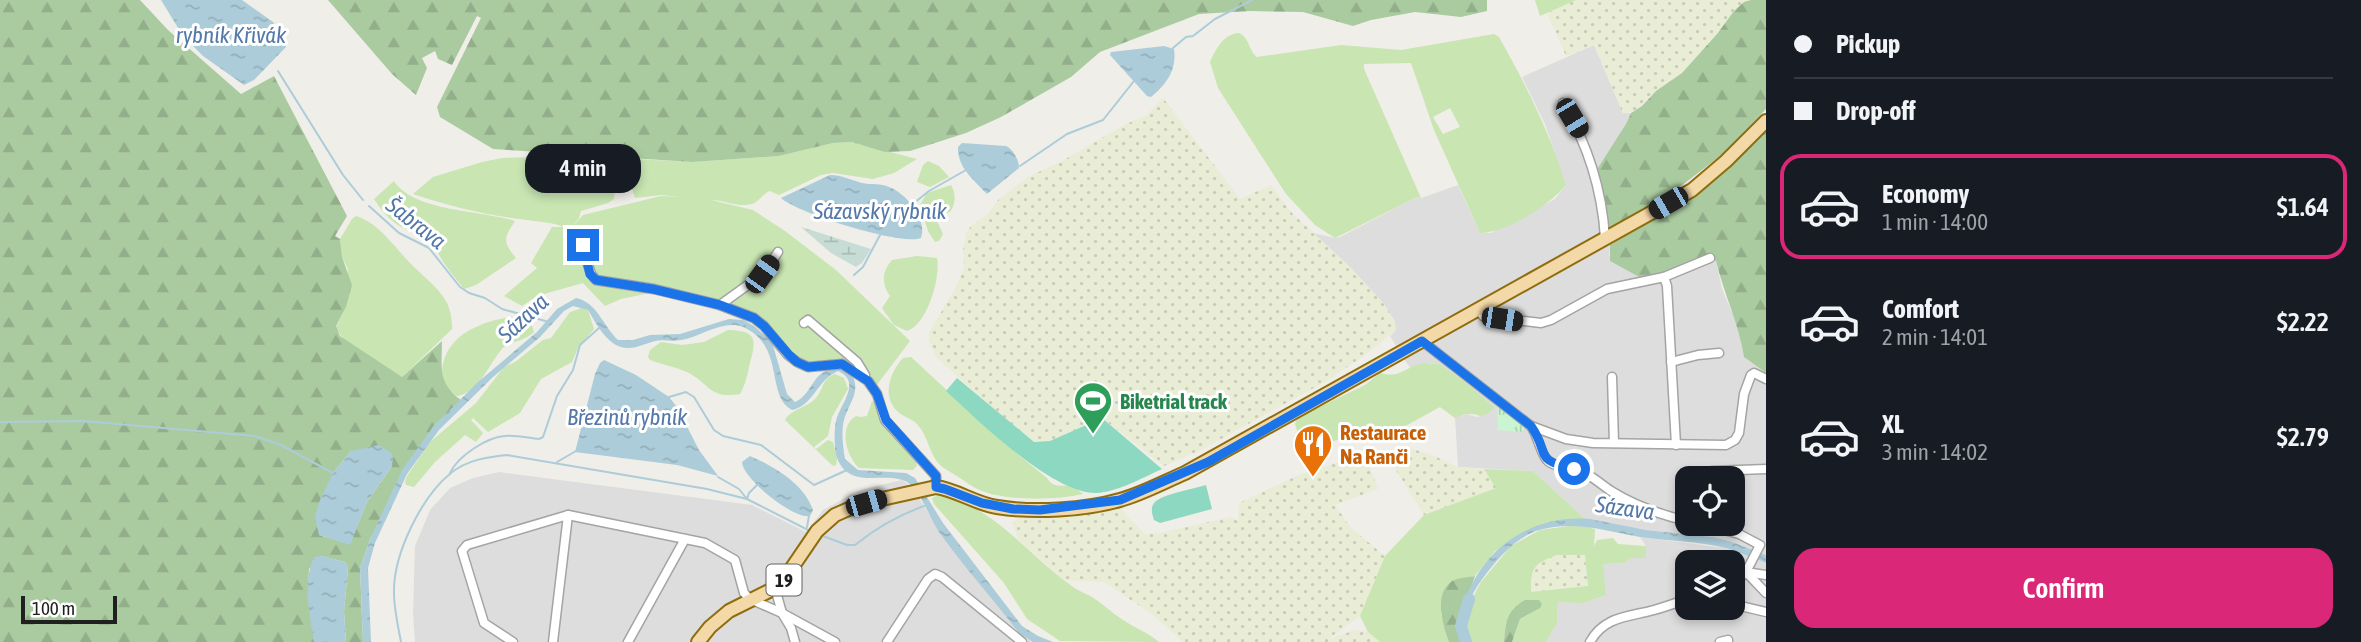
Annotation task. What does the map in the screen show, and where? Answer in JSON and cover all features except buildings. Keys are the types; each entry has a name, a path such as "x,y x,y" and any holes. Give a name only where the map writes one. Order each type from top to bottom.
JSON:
{"main road":[{"path":"924,489 945,489 982,503 1013,509 1040,510 1120,500 1208,462 1692,190 1766,121"},
{"name":"19","path":"698,642 719,618 750,599 775,588 796,565 824,523 851,508 924,489"}],"street":[{"path":"1563,103 1580,132 1592,165 1605,238"},
{"path":"580,239 590,274 596,280 653,289 720,305 754,318 797,362 808,367 842,364 868,381"},
{"path":"720,305 762,274 778,252"},
{"path":"1478,310 1482,316 1541,323 1607,289 1664,277 1710,258"},
{"path":"1664,277 1676,445"},
{"path":"804,323 808,320 857,362 877,394 886,420 936,476 924,489"},
{"path":"1422,341 1531,426 1539,437 1546,460 1590,476 1612,492 1675,518"},
{"path":"1671,362 1719,353"},
{"path":"1531,426 1566,439 1614,443 1726,445 1735,440 1739,433 1744,394 1751,375 1754,373 1766,379"},
{"path":"1612,377 1614,443"},
{"path":"1745,470 1766,469"},
{"path":"552,642 568,516"},
{"path":"513,642 484,624 462,551 467,545 568,516 705,543 735,560 744,593 750,599 835,642"},
{"path":"1744,536 1761,545 1746,572"},
{"path":"628,642 685,539"},
{"path":"1746,572 1766,575"},
{"path":"1746,572 1766,593"},
{"path":"887,642 928,579 935,574 1022,642"},
{"path":"775,588 782,613 795,642"},
{"path":"1590,642 1596,632 1616,618 1675,603"},
{"path":"1745,607 1766,612"}],"shaded area":[{"path":"1594,45 1623,113 1631,113 1626,124 1609,256 1708,257 1716,261 1722,289 1740,331 1744,357 1766,373 1766,555 1732,542 1703,536 1745,536 1745,466 1675,466 1675,533 1585,519 1533,471 1458,467 1455,418 1467,414 1477,417 1485,415 1495,408 1440,364 1424,363 1410,368 1390,336 1396,330 1384,304 1351,268 1313,233 1340,237 1417,197 1458,185 1480,233 1491,233 1555,199 1566,185 1545,124 1522,77"},
{"path":"499,472 752,505 806,532 823,510 860,490 902,480 913,488 940,532 1019,633 1033,642 415,642 415,546 430,510 450,488 473,478"},
{"path":"1640,537 1730,550 1675,550 1675,620 1745,620 1745,555 1766,563 1766,642 1546,642 1557,623 1558,601 1584,603 1606,595 1602,564 1624,563 1646,546"}],"green space":[{"path":"0,0 140,0 168,30 241,94 274,76 347,216 335,236 340,239 342,257 352,285 346,307 336,326 340,336 402,377 442,341 444,381 461,400 433,427 371,537 360,568 363,642 346,642 344,611 348,568 345,562 321,556 309,569 308,593 314,642 0,642","holes":["351,451 392,466 367,502 350,544 319,535 333,473"]},
{"path":"328,0 1487,0 1487,11 1461,17 1415,12 1353,26 1303,12 1199,14 1100,52 1071,77 1001,117 966,133 910,151 885,152 852,142 833,143 779,156 692,162 493,149 440,117 437,107 481,18 477,16 452,65 438,59 435,51 422,58 427,68 416,95 392,74"},
{"path":"1535,0 1576,0 1540,16"},
{"path":"1576,0 1751,0 1744,2 1734,11 1682,73 1656,91 1636,110 1623,114 1595,45 1566,56 1547,13"},
{"path":"1766,0 1766,109 1720,156 1685,183 1611,232 1596,171 1631,113 1682,73 1734,11 1744,2"},
{"path":"1233,34 1243,35 1257,57 1341,45 1401,50 1494,34 1499,37 1537,110 1566,185 1527,216 1491,232 1480,233 1434,130 1411,63 1364,64 1421,198 1417,197 1335,238 1315,225 1286,194 1218,88 1210,62 1221,43","holes":["1450,108 1460,127 1443,134 1433,117"]},
{"path":"1163,98 1240,199 1271,185 1292,213 1351,268 1384,304 1395,321 1396,330 1330,379 1199,451 1164,466 1102,418 1045,442 1032,441 937,358 929,341 929,333 957,285 964,267 963,250 966,233 971,226 988,214 998,200 1028,177 1147,115"},
{"path":"1766,131 1766,373 1744,357 1716,261 1708,257 1679,271 1643,279 1610,261 1610,245 1697,193"},
{"path":"852,142 917,159 894,173 873,179 833,173 821,175 779,195 770,191 752,204 711,200 753,210 785,231 836,270 910,341 873,390 840,367 814,370 750,322 703,305 650,293 621,299 605,306 583,283 537,296 522,306 504,296 537,268 531,263 552,227 564,227 469,210 413,194 433,177 502,158 579,156 692,162 779,156 833,143","holes":["631,186 635,198 661,195 682,197 661,196 583,215 570,229 581,211 608,203 614,199 615,189"]},
{"path":"928,161 939,166 949,177 930,187 917,182 923,165"},
{"path":"394,181 417,199 432,204 515,221 506,240 516,258 476,285 464,289 438,253 436,248 442,241 441,235 434,229 415,231 399,226 374,199"},
{"path":"951,185 953,206 950,212 938,215 936,219 943,234 939,241 935,242 928,231 920,205 927,193"},
{"path":"356,216 373,225 388,238 440,292 449,309 452,329 402,377 355,349 340,335 336,327 346,307 348,269 342,257 340,239"},
{"path":"801,227 871,249 856,267 831,253"},
{"path":"917,256 937,258 937,277 921,320 907,331 894,325 882,308 890,296 884,277 892,260"},
{"path":"582,308 588,310 594,329 578,348 572,362 541,379 520,413 488,432 473,418 471,420 483,433 476,442 465,435 435,462 414,487 406,485 407,476 430,442 476,403 504,367 515,362 543,340 551,338 570,312"},
{"path":"510,317 531,323 534,332 504,347 477,384 457,396 446,386 442,374 443,364 452,344 478,326"},
{"path":"728,330 746,333 751,336 754,345 740,394 716,393 689,373 648,357 650,350 661,342 682,345 704,342"},
{"path":"911,357 1005,444 1052,483 1058,486 1072,485 1083,494 1034,499 996,495 981,491 941,466 919,427 897,411 890,398 890,383 895,370 903,358"},
{"path":"1424,363 1440,364 1495,408 1483,416 1467,414 1455,418 1440,407 1400,429 1311,445 1300,439 1295,424 1297,418 1365,385 1380,373 1399,373"},
{"path":"835,374 844,378 848,389 832,417 828,436 814,447 816,449 828,440 833,442 837,459 836,465 833,466 785,420 790,414 814,400 827,379"},
{"name":"Biketrial track","path":"957,378 1034,442 1050,441 1102,418 1162,469 1113,490 1096,493 1078,490 1058,481 1016,453 946,391"},
{"path":"872,401 915,459 917,466 913,470 859,468 854,462 846,441 847,427 856,416 867,416"},
{"path":"1497,404 1525,425 1524,432 1498,430"},
{"path":"1409,448 1458,467 1484,469 1497,488 1424,515 1384,451"},
{"path":"1365,454 1378,489 1335,505 1351,528 1385,556 1360,616 1327,640 1355,630 1368,632 1380,642 1183,642 1153,615 1104,582 1063,580 1018,539 1012,523 1022,516 1116,507 1145,534 1231,517 1238,521 1239,503 1301,474"},
{"path":"1484,469 1533,471 1585,519 1554,521 1495,551 1475,576 1453,581 1441,614 1449,642 1380,642 1368,632 1360,616 1385,556 1424,515 1496,488"},
{"path":"1206,485 1212,509 1160,523 1154,520 1152,506 1159,499"},
{"path":"938,495 976,509 1072,586 1159,642 1060,641 1027,619 1004,583 934,504 932,498"},
{"path":"1576,525 1595,529 1594,546 1597,540 1613,538 1618,544 1646,546 1646,558 1603,564 1606,595 1584,603 1558,602 1557,623 1546,642 1512,642 1520,619 1532,613 1506,623 1504,642 1465,642 1461,629 1462,618 1481,582 1511,546 1540,530","holes":["1557,555 1585,555 1588,586 1531,592 1533,571 1539,564"]},
{"path":"1557,555 1585,555 1588,587 1531,592 1530,577 1534,567"},
{"path":"1475,576 1457,628 1462,642 1449,642 1441,610 1443,594 1452,581"},
{"path":"1525,600 1539,600 1542,604 1540,608 1520,619 1512,642 1504,642 1508,618 1514,608"}],"water":[{"name":"rybník Křivák","path":"161,0 242,0 273,22 286,41 286,47 254,80 244,85 203,56 183,36"},
{"path":"1164,46 1174,49 1174,63 1162,87 1151,97 1147,96 1110,55 1111,52"},
{"path":"962,143 1006,146 1015,155 1019,168 987,194 967,173 960,161 958,147"},
{"name":"Sázavský rybník","path":"830,175 896,190 914,208 921,223 921,238 893,237 850,227 807,212 781,198"},
{"path":"576,298 595,309 618,340 680,334 729,319 743,320 772,342 787,394 795,402 828,369 837,365 851,373 855,391 843,424 845,459 858,470 906,473 915,478 943,523 1022,626 1053,642 1033,642 1019,633 939,532 912,486 894,478 852,475 843,469 836,455 835,434 836,421 848,394 849,381 838,371 825,380 805,403 792,410 779,394 765,346 756,335 743,327 728,325 681,340 658,340 629,348 615,345 604,335 588,310 573,306 564,311 540,337 493,377 439,430 407,474 375,543 368,568 371,642 363,642 360,568 371,537 402,470 433,427 478,382 537,332 557,309"},
{"name":"Březinů rybník","path":"604,360 636,375 669,397 699,450 718,476 677,465 575,452 595,374"},
{"path":"379,445 391,453 392,466 367,502 350,545 319,535 315,517 333,473 351,451"},
{"path":"750,456 779,471 796,484 813,510 810,516 793,512 781,505 750,478 742,462"},
{"path":"1569,519 1590,519 1675,533 1675,536 1713,537 1766,555 1766,563 1745,555 1745,550 1705,544 1640,537 1577,526 1539,530 1508,550 1494,563 1478,585 1466,608 1463,625 1465,642 1462,642 1459,621 1465,601 1473,582 1497,550 1530,529"},
{"path":"322,556 345,562 348,568 344,611 346,642 314,642 308,577 314,557"}],"waterway":[{"path":"1173,48 1215,19 1252,0"},
{"name":"Šabrava","path":"278,71 343,175 363,200"},
{"path":"1020,166 1067,134 1103,120 1134,81"},
{"path":"909,207 929,191 966,170"},
{"name":"Šabrava","path":"369,206 399,233 429,248 460,287 469,293 485,298 502,309 549,322"},
{"path":"854,275 863,267 880,235"},
{"path":"450,473 466,454 490,440 505,436 539,439 543,437 557,396 573,370 580,345 599,328"},
{"path":"669,397 686,392 694,397 714,430 723,436 761,445 814,485 847,470"},
{"path":"0,422 83,421 255,436 281,445 333,473"},
{"path":"557,462 576,451"},
{"path":"401,642 395,611 395,578 411,528 440,483 457,469 477,460 507,455 707,489 747,499 812,532"},
{"path":"718,477 739,489 747,499 758,484"},
{"path":"820,535 847,545 855,545 888,523 924,506"},
{"path":"807,527 809,516"},
{"name":"Sázava","path":"1466,642 1461,626 1469,599"}],"place":[{"name":"Biketrial track","path":"1093,435"},
{"name":"Restaurace Na Ranči","path":"1313,478"}],"route":[{"path":"583,245 590,274 596,280 653,289 720,305 754,318 797,362 808,367 842,364 863,376 874,388 886,420 936,476 936,487 994,507 1040,510 1120,500 1208,462 1422,341 1531,426 1539,437 1546,460 1574,469"}]}
